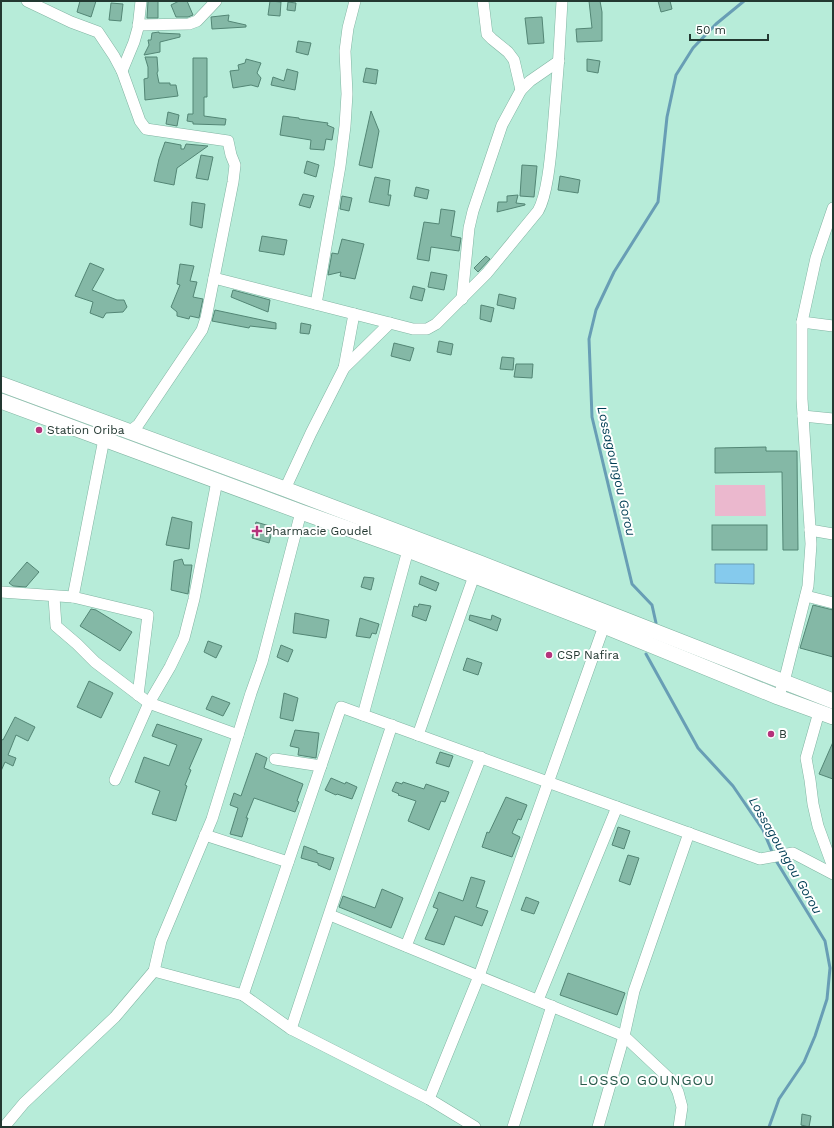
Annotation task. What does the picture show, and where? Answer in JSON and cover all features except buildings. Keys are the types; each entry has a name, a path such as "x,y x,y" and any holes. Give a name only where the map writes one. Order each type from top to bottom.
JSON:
{"main road":[{"path":"1,384 473,560 833,701"},
{"path":"1,401 408,550 604,626 826,715"}],"street":[{"path":"27,1 71,22 98,32 122,71 140,121 146,129 228,142 235,165 214,278 202,330 138,425 130,431"},
{"path":"122,71 134,42 138,25 140,1"},
{"path":"138,25 189,24 196,21 216,1"},
{"path":"316,304 341,160 347,94 345,51 348,28 355,1"},
{"path":"483,1 487,34 508,52 514,60 521,90"},
{"path":"214,278 412,329 427,329 436,324 487,273 538,211 542,204 550,159 559,61 562,1"},
{"path":"462,299 469,228 502,125 521,90 559,61"},
{"path":"778,697 784,682 806,596 811,544 803,416 802,322 816,258 833,208"},
{"path":"285,489 344,368 354,314"},
{"path":"802,322 833,326"},
{"path":"344,368 390,323"},
{"path":"803,416 833,419"},
{"path":"73,597 104,439"},
{"path":"115,780 149,703 184,638 190,619 217,480"},
{"path":"4,1127 24,1103 114,1017 154,971 161,941 212,819 271,632 301,512"},
{"path":"810,530 833,534"},
{"path":"363,715 408,550"},
{"path":"418,735 474,576"},
{"path":"1,592 54,597 73,597 148,615 138,695"},
{"path":"806,596 833,603"},
{"path":"54,597 56,626 95,662 138,695 149,703 238,734"},
{"path":"429,1098 479,976 604,626"},
{"path":"244,995 341,707 760,859 793,853 833,874"},
{"path":"826,715 806,758 818,826 833,867"},
{"path":"291,1030 392,725"},
{"path":"406,946 480,757"},
{"path":"275,759 321,766"},
{"path":"538,1000 617,807"},
{"path":"598,1127 624,1036 634,991 689,833"},
{"path":"205,835 288,862"},
{"path":"330,915 624,1036 673,1082 678,1092 682,1107 679,1127"},
{"path":"154,971 244,995 291,1030 429,1098 475,1127"},
{"path":"513,1127 552,1006"}],"shaded area":[{"path":"715,485 765,485 766,516 715,516"}],"water":[{"path":"715,564 754,564 754,584 715,583"}],"waterway":[{"name":"Lossagoungou Gorou","path":"656,623 652,605 632,584 592,417 589,339 596,310 614,272 658,202 667,117 676,75 693,48 716,24 744,1"},
{"name":"Lossagoungou Gorou","path":"646,654 698,748 733,786 763,830 773,854"},
{"name":"Lossagoungou Gorou","path":"769,1127 779,1099 804,1062 815,1036 827,999 830,968 825,941 775,859"}],"place":[{"name":"Station Oriba","path":"39,430"},
{"name":"Pharmacie Goudel","path":"257,531"},
{"name":"CSP Nafira","path":"549,655"},
{"name":"B","path":"771,734"}],"district":[{"name":"LOSSO GOUNGOU","path":"647,1080"}]}
